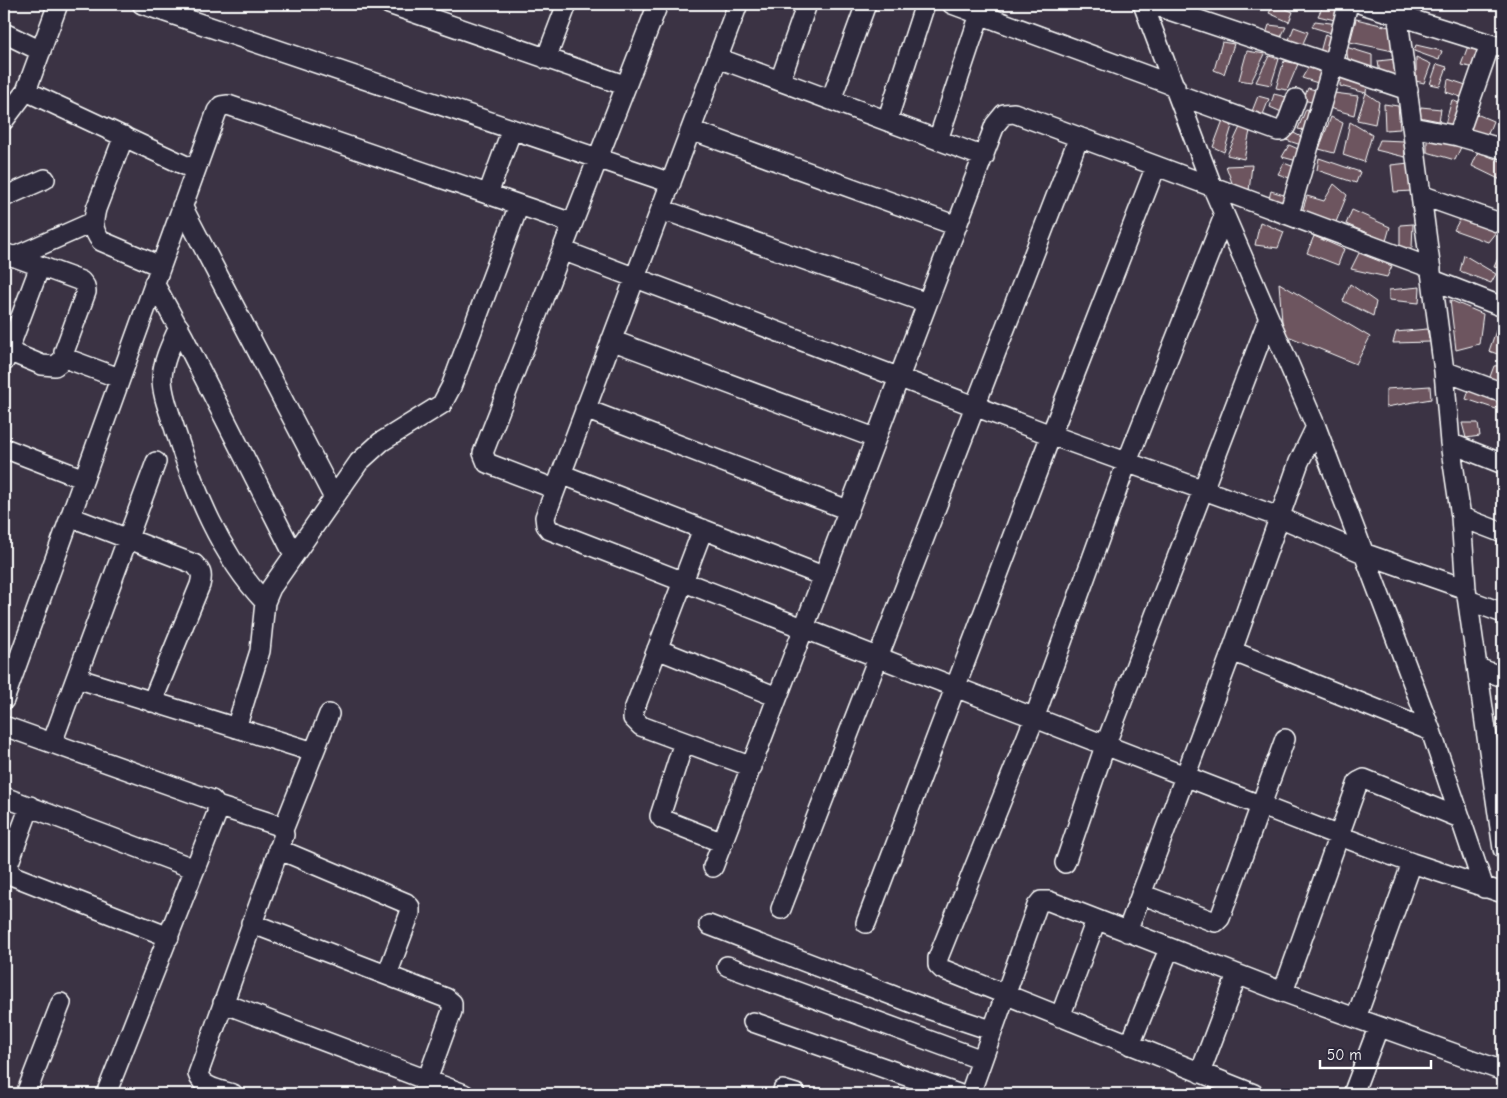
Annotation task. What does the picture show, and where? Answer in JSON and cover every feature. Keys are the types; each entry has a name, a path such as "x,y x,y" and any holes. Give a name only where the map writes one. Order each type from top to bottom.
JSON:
{"street":[{"path":"4,120 26,91 58,4"},
{"path":"142,4 671,183"},
{"path":"389,4 624,85"},
{"path":"546,59 567,4"},
{"path":"738,4 558,481 545,518 546,525 550,530 682,583 1338,836 1412,864 1503,893"},
{"path":"780,81 807,4"},
{"path":"831,100 866,4"},
{"path":"887,121 925,4"},
{"path":"952,4 1278,131 1281,131 1286,126 1296,99"},
{"path":"1143,4 1224,216 1316,428 1430,731 1484,888"},
{"path":"1151,4 1408,90"},
{"path":"1289,214 1333,64 1348,4"},
{"path":"1362,4 1396,8 1496,46 1458,136"},
{"path":"654,5 483,453 487,463 558,481 703,529 823,576"},
{"path":"1396,8 1444,371 1450,442 1461,516 1467,595 1478,668 1497,756 1503,840"},
{"path":"938,140 980,14"},
{"path":"4,33 41,51"},
{"path":"718,58 984,157"},
{"path":"26,91 195,170"},
{"path":"4,700 71,517 119,378 195,170 221,106 228,105 572,223"},
{"path":"713,867 898,377 998,119 1008,113 1289,214 1432,274 1503,307"},
{"path":"1412,127 1458,136 1503,149"},
{"path":"488,194 512,129"},
{"path":"691,130 957,226"},
{"path":"124,136 93,222 94,233 100,241 157,274 179,327 294,555"},
{"path":"781,909 1078,137"},
{"path":"866,923 1051,435 1156,166"},
{"path":"4,197 46,179"},
{"path":"1421,194 1503,224"},
{"path":"236,728 260,651 265,602 271,588 359,462 381,442 442,404 451,387 519,205"},
{"path":"182,206 334,498"},
{"path":"661,209 927,303"},
{"path":"1224,216 1127,462 1034,719 938,958 938,965 942,969 1200,1073 1222,1088 1254,1094"},
{"path":"9,255 93,222"},
{"path":"562,250 1051,435 1279,517 1467,595 1503,613"},
{"path":"9,255 81,281 85,286 86,292 64,352 65,358"},
{"path":"40,266 6,356 54,366 65,358"},
{"path":"1065,863 1105,746 1268,320"},
{"path":"179,327 164,365 163,391 186,464 216,532 238,571 265,602"},
{"path":"612,340 875,438"},
{"path":"65,358 119,378"},
{"path":"1444,371 1503,393"},
{"path":"585,410 848,510"},
{"path":"1127,932 1184,775 1232,651 1298,462 1316,428"},
{"path":"1450,442 1503,464"},
{"path":"4,448 84,479"},
{"path":"52,743 156,462"},
{"path":"1461,516 1503,533"},
{"path":"71,517 194,564 201,571 202,576 152,702"},
{"path":"703,529 634,710 633,718 640,726 752,767"},
{"path":"657,649 778,697"},
{"path":"1232,651 1430,731"},
{"path":"1478,668 1503,677"},
{"path":"76,678 314,752"},
{"path":"232,1094 206,1085 200,1081 198,1074 284,835 283,830 329,714"},
{"path":"4,726 212,800 217,806 277,825 283,830"},
{"path":"1141,894 1216,922 1220,918 1285,739"},
{"path":"684,742 660,816 662,819 723,842"},
{"path":"1283,992 1358,782 1364,779 1460,818"},
{"path":"4,797 196,869"},
{"path":"30,806 8,865 11,875 168,937"},
{"path":"106,1094 196,869 217,813 217,806"},
{"path":"278,849 406,903 410,907 410,913 387,975"},
{"path":"1356,1018 1412,864"},
{"path":"970,1094 991,1030 1037,906 1041,901 1049,901 1169,949 1356,1018 1378,1028 1503,1071"},
{"path":"1060,1017 1096,920"},
{"path":"251,924 446,998 452,1003 452,1011 425,1087"},
{"path":"709,925 928,1009 991,1030"},
{"path":"1130,1045 1169,949"},
{"path":"727,966 982,1060"},
{"path":"1200,1073 1237,975"},
{"path":"26,1094 61,1003"},
{"path":"223,1003 425,1087 464,1094"},
{"path":"753,1022 958,1094"},
{"path":"1353,1094 1378,1028"}],"building":[{"path":"1274,4 1293,12 1289,22 1269,13"},
{"path":"1323,6 1341,11 1339,21 1318,16"},
{"path":"1356,19 1389,27 1393,51 1350,42"},
{"path":"1315,21 1338,24 1335,34 1312,27"},
{"path":"1269,25 1286,27 1279,41 1265,37"},
{"path":"1294,27 1308,32 1300,50 1287,45"},
{"path":"1325,34 1335,39 1327,59 1319,56"},
{"path":"1222,42 1234,44 1224,74 1214,70"},
{"path":"1416,45 1442,51 1439,60 1414,51"},
{"path":"1468,46 1481,51 1475,68 1461,65"},
{"path":"1346,47 1372,55 1372,70 1348,60"},
{"path":"1247,51 1265,54 1251,82 1239,80"},
{"path":"1269,56 1279,59 1271,85 1256,82"},
{"path":"1416,57 1431,64 1424,83 1416,81"},
{"path":"1396,59 1399,78 1380,75 1378,61"},
{"path":"1284,61 1298,64 1287,90 1276,88"},
{"path":"1437,64 1447,67 1440,86 1430,84"},
{"path":"1309,66 1324,75 1321,84 1302,78"},
{"path":"1341,72 1367,84 1366,93 1340,86"},
{"path":"1448,79 1469,86 1467,99 1446,92"},
{"path":"1308,88 1319,91 1316,103 1303,100"},
{"path":"1334,93 1358,96 1354,115 1329,108"},
{"path":"1366,93 1379,102 1375,124 1357,120"},
{"path":"1274,94 1290,98 1286,114 1270,107"},
{"path":"1258,96 1269,99 1262,117 1251,114"},
{"path":"1452,100 1463,105 1456,128 1445,124"},
{"path":"1384,104 1398,106 1400,129 1385,130"},
{"path":"1421,107 1441,109 1439,121 1419,117"},
{"path":"1503,107 1503,127 1498,125"},
{"path":"1306,109 1315,111 1308,131 1298,129"},
{"path":"1474,113 1493,121 1486,139 1467,129"},
{"path":"1331,117 1343,123 1334,153 1319,149"},
{"path":"1223,120 1232,126 1224,152 1213,147"},
{"path":"1350,122 1372,135 1364,162 1343,155"},
{"path":"1241,125 1250,131 1244,159 1227,155"},
{"path":"1290,131 1307,140 1304,146 1286,140"},
{"path":"1427,137 1461,147 1455,160 1427,152"},
{"path":"1380,140 1404,141 1405,157 1376,150"},
{"path":"1289,145 1305,152 1301,162 1282,157"},
{"path":"1478,152 1503,162 1503,181 1472,166"},
{"path":"1319,158 1360,172 1356,183 1317,170"},
{"path":"1284,163 1297,168 1295,180 1278,174"},
{"path":"1409,163 1412,191 1394,192 1391,165"},
{"path":"1252,165 1249,191 1235,191 1226,166"},
{"path":"1334,184 1347,195 1336,222 1302,212 1307,196 1324,201"},
{"path":"1271,191 1287,196 1284,208 1268,202"},
{"path":"1352,210 1390,227 1386,241 1346,224"},
{"path":"1461,217 1496,232 1488,242 1454,230"},
{"path":"1260,222 1284,232 1278,248 1255,245"},
{"path":"1413,224 1412,248 1400,247 1400,225"},
{"path":"1314,236 1344,249 1338,265 1307,253"},
{"path":"1503,247 1503,269 1494,267"},
{"path":"1359,253 1392,266 1387,277 1351,269"},
{"path":"1464,255 1496,274 1491,283 1460,271"},
{"path":"1279,283 1370,337 1356,364 1283,334"},
{"path":"1350,284 1376,302 1373,316 1343,301"},
{"path":"1420,287 1419,303 1389,300 1389,290"},
{"path":"1450,300 1483,314 1479,344 1456,350"},
{"path":"1500,319 1503,319 1503,356 1489,351"},
{"path":"1427,329 1430,342 1393,343 1396,332"},
{"path":"1503,365 1503,384 1488,382 1494,366"},
{"path":"1430,386 1431,399 1386,407 1386,389"},
{"path":"1469,390 1500,402 1496,409 1466,399"},
{"path":"1462,423 1478,423 1480,436 1466,438"}]}
